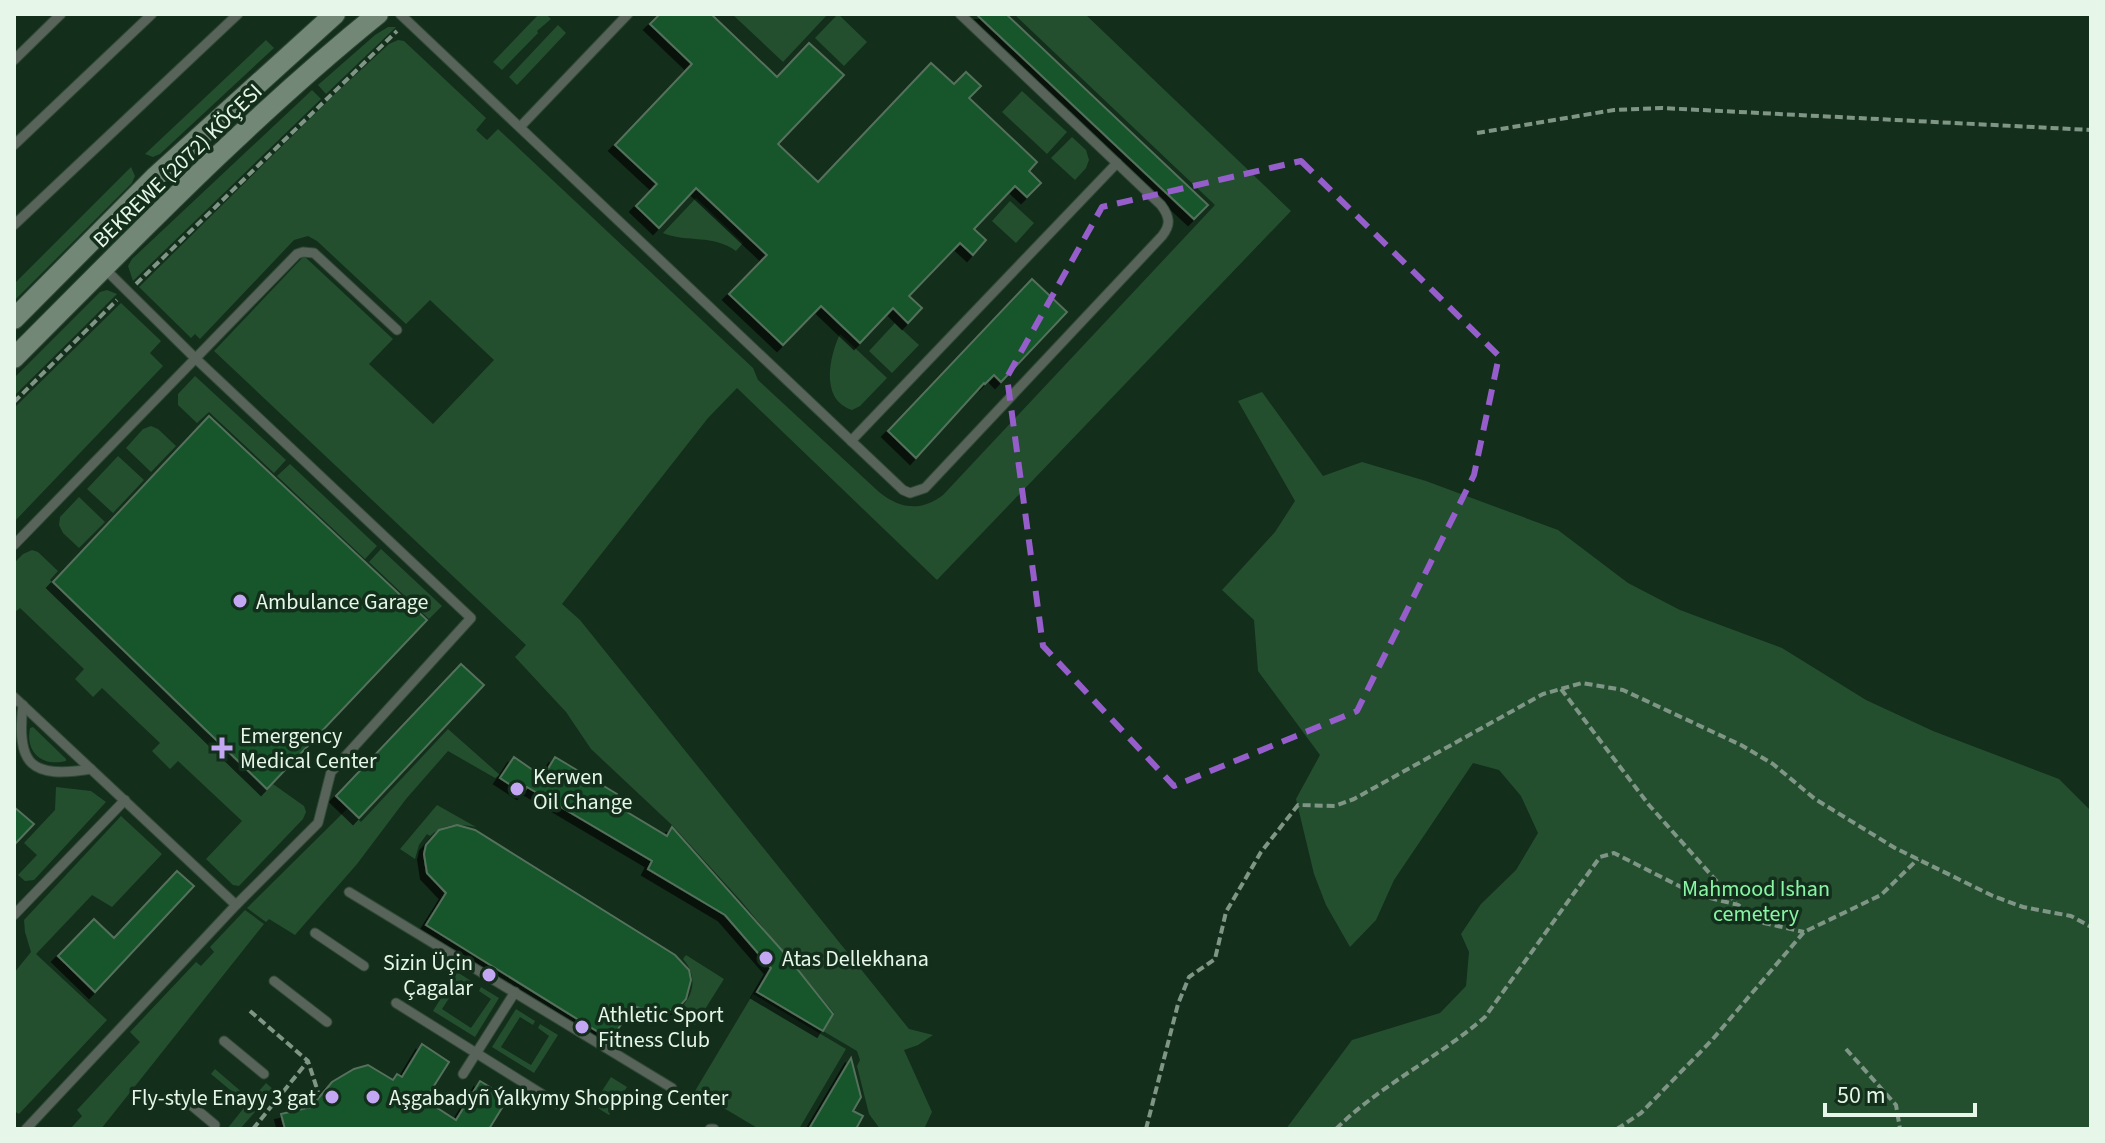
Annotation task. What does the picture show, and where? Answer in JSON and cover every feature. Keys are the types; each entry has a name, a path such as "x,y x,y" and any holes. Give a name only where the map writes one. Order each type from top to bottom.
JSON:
{"main road":[{"name":"BEKREWE (2072) KÖÇESI","path":"14,319 154,178 335,14"},
{"name":"BEKREWE (2072) KÖÇESI","path":"14,358 174,198 378,14"}],"lane":[{"path":"14,60 61,14"},
{"path":"14,145 152,14"},
{"path":"14,225 238,14"},
{"path":"400,14 903,490 910,493 925,488 1167,230 1168,214 960,14"},
{"path":"520,127 628,14"},
{"path":"851,441 1117,163"},
{"path":"14,545 194,357 291,259 303,252 314,253 397,330"},
{"path":"26,1129 236,905 318,823 331,772 471,618 104,268"},
{"path":"14,697 236,905"},
{"path":"23,705 21,742 23,752 35,765 52,773 91,769"},
{"path":"14,915 125,800"},
{"path":"349,892 672,1088"},
{"path":"315,933 364,966"},
{"path":"274,981 327,1022"},
{"path":"463,1074 515,992"},
{"path":"396,1003 561,1106"},
{"path":"224,1041 264,1074"},
{"path":"178,1094 215,1125"}],"path":[{"path":"14,402 398,30 409,23"},
{"path":"1477,133 1614,110 1662,108 2091,130"},
{"path":"1146,1129 1178,1004 1189,977 1215,959 1226,912 1261,852 1298,805 1335,806 1354,799 1543,694 1582,683 1623,690 1653,702 1752,751 1815,799 1918,859 1993,896 2023,907 2071,916 2091,927"},
{"path":"1561,689 1649,805 1738,905 1764,923 1804,932"},
{"path":"1336,1129 1353,1112 1461,1038 1485,1017 1600,857 1614,853 1695,894 1738,905"},
{"path":"1617,1129 1641,1113 1712,1040 1804,932 1881,895 1918,859"},
{"path":"250,1011 308,1061 318,1092"},
{"path":"1846,1049 1896,1105 1900,1129"},
{"path":"253,1129 308,1061"},
{"path":"275,1088 282,1093"}],"highlighted area":[{"path":"1301,161 1499,356 1474,475 1357,711 1174,786 1043,646 1007,377 1102,207"}],"green space":[{"path":"539,14 546,14 551,19 502,70 493,62"},
{"path":"732,14 828,14 783,62"},
{"path":"838,14 867,42 844,66 815,38"},
{"path":"1014,14 1085,14 1291,211 937,580 737,388 708,418 562,604 580,620 909,1029 933,1035 904,1050 932,1112 924,1129 880,1129 869,1114 857,1066 860,1060 857,1051 823,1031 834,1013 741,901 673,826 591,749 566,712 515,657 526,645 214,351 304,256 393,339 369,364 433,424 494,360 430,300 406,324 308,236 294,240 200,339 195,334 191,338 139,287 337,92 389,44 404,41 486,118 476,130 487,140 498,129 753,368 758,380 879,492 903,505 927,504 943,495 1215,205"},
{"path":"558,25 566,33 517,85 509,77"},
{"path":"388,27 396,27 326,94 318,85"},
{"path":"266,40 274,48 160,154 153,157 145,154"},
{"path":"312,90 321,99 133,281 128,266 132,259"},
{"path":"1022,91 1067,132 1047,154 1002,112"},
{"path":"1072,137 1086,150 1089,160 1075,180 1051,158"},
{"path":"131,167 135,176 132,183 14,301 14,284"},
{"path":"696,198 743,243 736,251 718,242 663,233"},
{"path":"1010,201 1034,223 1016,243 992,221"},
{"path":"107,290 117,294 14,396 14,378 100,292"},
{"path":"121,303 161,341 150,353 163,366 14,522 14,408"},
{"path":"895,323 919,345 892,373 869,351"},
{"path":"840,334 887,378 860,406 852,410 842,405 831,388 833,354"},
{"path":"195,376 286,460 274,473 209,412 197,423 178,405 178,394"},
{"name":"Mahmood Ishan cemetery","path":"1262,392 1323,476 1362,462 1426,481 1558,530 1628,583 1680,610 1782,648 1866,700 1933,731 2059,779 2091,811 2091,1129 1286,1129 1352,1040 1440,1013 1466,986 1469,952 1461,934 1481,904 1516,870 1538,833 1521,796 1499,770 1473,763 1394,880 1376,920 1350,947 1326,905 1314,874 1296,799 1320,755 1258,671 1254,620 1222,590 1275,532 1295,501 1238,401"},
{"path":"151,426 176,446 151,472 126,448 143,429"},
{"path":"118,456 144,480 113,513 87,489"},
{"path":"290,464 377,546 365,559 277,476"},
{"path":"79,497 105,522 79,548 59,525 60,517"},
{"path":"381,549 442,606 429,619 369,562"},
{"path":"32,550 58,571 50,580 267,790 273,784 304,806 306,812 303,819 239,886 233,885 206,859 242,821 178,761 170,769 152,751 160,743 102,688 93,697 75,679 84,669 20,608 14,613 14,563"},
{"path":"33,727 66,761 50,762 37,756 29,737 30,728"},
{"path":"448,729 500,775 495,778 448,751 295,935 269,919 266,922 247,908 347,809 361,822"},
{"path":"56,787 91,791 106,802 34,880 25,881 18,875 37,855 24,843 55,810"},
{"path":"437,805 476,827 452,826 430,836 427,834 419,845 415,859 400,849"},
{"path":"121,816 162,854 112,907 92,895 36,954 107,1020 19,1114 14,1111 14,973 31,952 24,920"},
{"path":"245,910 264,924 101,1129 70,1129 82,1116 77,1110 140,1042 130,1032 196,962 201,966 214,952 210,947"},
{"path":"686,955 724,979 695,1025 674,1013 686,1002 692,988 691,973 683,959"},
{"path":"457,972 476,984 474,988 461,980 442,1009 471,1028 491,999 479,991 481,987 499,998 475,1037 433,1011"},
{"path":"753,994 846,1049 799,1129 759,1129 695,1091"},
{"path":"516,1009 535,1021 533,1025 520,1017 501,1047 531,1065 549,1036 538,1028 540,1024 558,1035 534,1073 492,1047"},
{"path":"215,1069 251,1100 266,1083 274,1090 240,1129 227,1129 247,1104 211,1074"},
{"path":"611,1077 627,1087 609,1115 593,1105"}],"building":[{"path":"660,14 711,14 777,77 809,43 844,75 778,144 818,182 931,63 954,84 966,72 981,86 969,98 1037,162 1029,171 1041,183 1027,197 1015,186 974,229 986,240 973,255 960,243 909,296 922,308 908,323 893,308 860,343 821,306 783,345 729,294 767,255 696,188 659,228 636,206 657,184 615,145 692,64 650,24"},
{"path":"976,14 1006,14 1208,205 1194,219"},
{"path":"1032,279 1067,312 1001,382 994,375 984,383 916,458 888,431"},
{"name":"Ambulance Garage","path":"209,416 427,620 267,789 53,582"},
{"path":"461,664 484,685 359,818 336,796"},
{"path":"514,757 543,777 555,757 617,794 612,803 667,836 672,827 786,955 833,1014 823,1031 757,992 771,968 725,915 648,869 652,861 527,787 523,793 500,778"},
{"path":"14,807 34,824 14,845"},
{"path":"457,825 475,830 675,955 689,970 691,980 686,999 679,1007 661,1014 633,1006 611,1040 426,925 446,893 427,873 426,845 439,830"},
{"path":"177,871 194,886 95,992 58,956 94,919 114,938"},
{"name":"Aşgabadyñ Ýalkymy Shopping Center","path":"422,1044 449,1062 425,1100 456,1120 480,1081 508,1098 489,1129 285,1129 281,1114 311,1107 332,1082 354,1069 368,1065 393,1080 397,1074 402,1077"},
{"path":"851,1058 861,1097 853,1111 863,1116 856,1129 809,1129"}],"place":[{"name":"Ambulance Garage","path":"240,601"},
{"name":"Emergency Medical Center","path":"222,748"},
{"name":"Kerwen Oil Change","path":"517,789"},
{"name":"Atas Dellekhana","path":"766,958"},
{"name":"Sizin Üçin Çagalar","path":"489,975"},
{"name":"Athletic Sport Fitness Club","path":"582,1027"},
{"name":"Fly-style Enayy 3 gat","path":"332,1097"},
{"name":"Aşgabadyñ Ýalkymy Shopping Center","path":"373,1097"}]}
